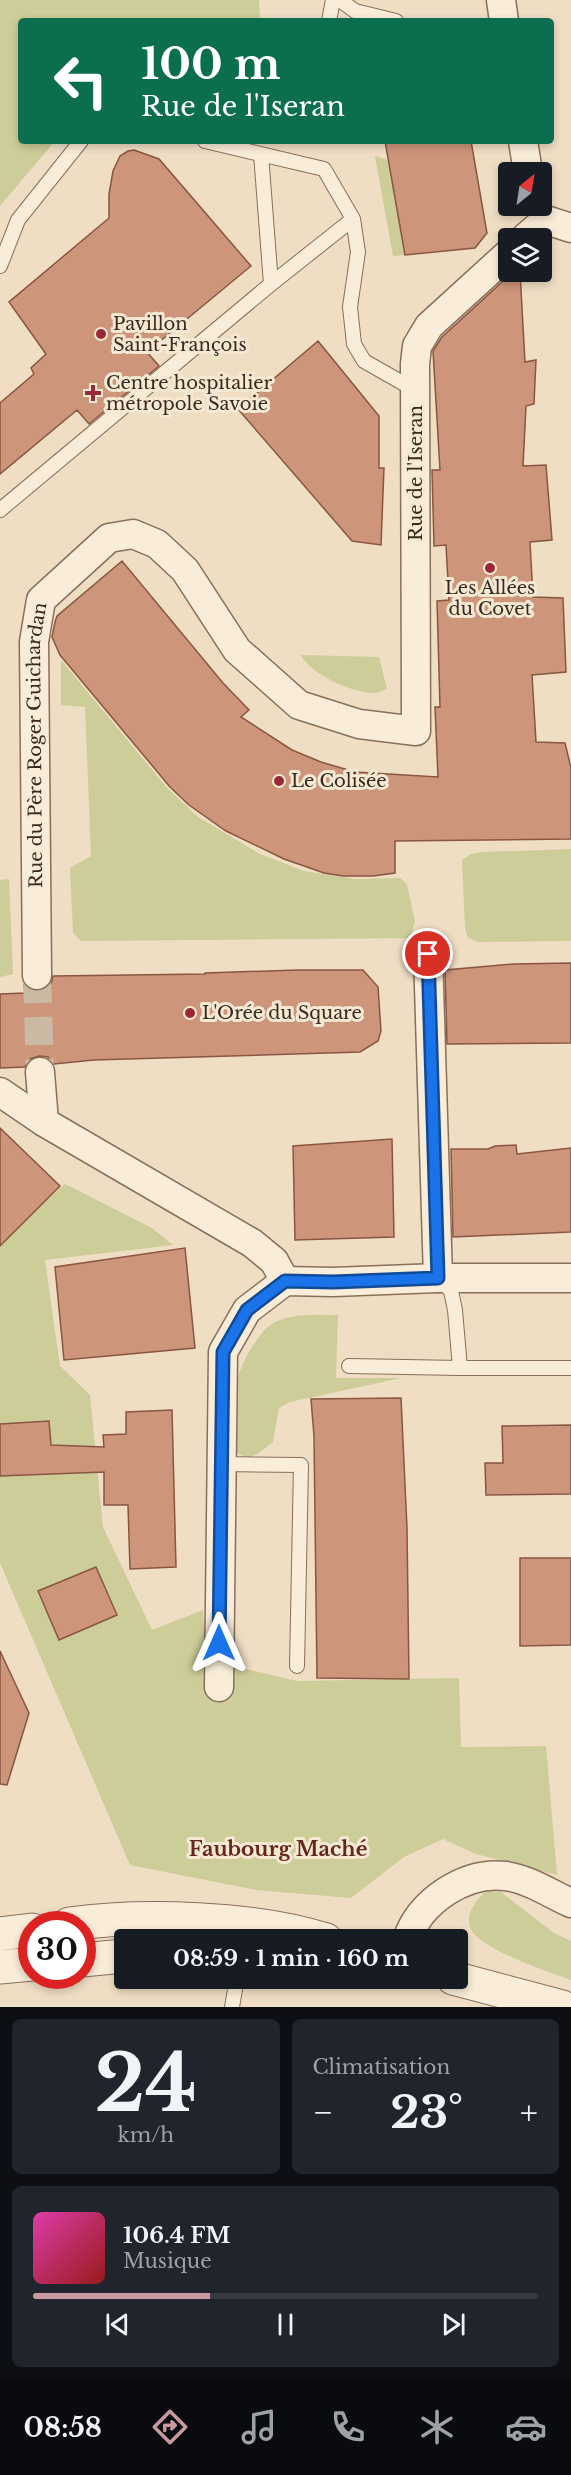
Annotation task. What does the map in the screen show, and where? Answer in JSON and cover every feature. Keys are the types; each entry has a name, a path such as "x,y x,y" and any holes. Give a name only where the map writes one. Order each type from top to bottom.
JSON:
{"street":[{"path":"501,0 504,18"},
{"path":"523,144 526,162"},
{"name":"Rue de l'Iseran","path":"416,731 415,390 417,346 429,326 498,263"},
{"name":"Rue du Père Roger Guichardan","path":"37,975 33,642 41,600 109,538 133,534 157,544 185,570 237,650 298,705 359,724 416,731"},
{"path":"428,954 438,1278"},
{"path":"40,1071 44,1122"},
{"path":"0,1092 70,1139 252,1243 274,1261 285,1281"},
{"path":"219,1687 223,1352 247,1310 285,1281 571,1278"},
{"path":"411,1929 413,1923 442,1893 481,1875 508,1876 571,1903"},
{"path":"96,1920 195,1920 274,1929"},
{"path":"0,1934 18,1932"},
{"path":"96,1959 114,1957"},
{"path":"0,1967 18,1965"},
{"path":"468,1982 562,2007"}],"lane":[{"path":"330,18 333,0"},
{"path":"340,0 355,11 384,18"},
{"path":"0,266 18,220 79,144"},
{"path":"218,144 324,169 353,219 358,252 350,307 354,344 364,361 415,390"},
{"path":"261,154 272,284"},
{"path":"0,510 353,219"},
{"path":"438,1278 451,1291 460,1368"},
{"path":"349,1366 571,1368"},
{"path":"222,1464 301,1465 297,1666"},
{"path":"232,2007 235,1989"}],"green space":[{"path":"0,0 259,0 260,18 18,18 18,144 52,144 0,206"},
{"path":"375,156 388,160 405,255 393,256"},
{"path":"301,655 379,657 387,689 374,693 344,686 313,669"},
{"path":"61,660 168,789 198,817 260,854 304,871 356,879 400,878 407,884 415,922 410,938 81,941 73,933 70,868 91,856 85,707 61,705"},
{"path":"571,849 571,941 478,942 468,938 465,928 462,860 471,854 483,852"},
{"path":"9,879 13,974 0,977 0,880"},
{"path":"65,1184 152,1228 173,1245 45,1260 60,1366 90,1395 103,1527 152,1630 203,1610 205,1643 238,1667 297,1681 459,1678 461,1747 546,1746 557,1875 476,1854 443,1839 404,1857 351,1898 256,1890 130,1865 0,1563 0,1241"},
{"path":"302,1315 338,1315 336,1378 401,1378 290,1402 279,1408 273,1442 248,1458 234,1452 233,1409 236,1384 254,1344 269,1326 284,1318"},
{"path":"486,1891 501,1892 554,1933 571,1941 571,1980 517,1960 490,1946 472,1931 470,1914 478,1899"}],"building":[{"path":"386,144 472,144 487,233 475,248 405,255"},
{"name":"Pavillon Saint-François","path":"134,150 159,159 251,266 147,352 159,366 89,424 77,410 0,474 0,403 34,374 31,368 46,354 9,302 109,218 109,194 113,171 120,156"},
{"path":"502,282 521,282 525,362 536,360 534,404 526,406 523,466 546,465 552,540 530,542 533,597 563,598 566,672 532,675 536,742 565,743 571,768 571,839 395,841 395,873 343,876 324,873 284,859 226,831 189,805 170,787 60,655 52,637 55,622 57,616 122,561 223,683 249,710 241,717 292,750 321,762 355,772 438,777 435,707 440,707 437,601 449,600 446,545 434,546 432,470 440,470 433,351 442,337"},
{"path":"318,341 379,416 379,468 384,468 381,545 352,541 238,409"},
{"path":"571,963 571,1043 447,1044 445,970 514,964"},
{"name":"L'Orée du Square","path":"363,970 378,987 381,1031 378,1041 360,1052 94,1060 54,1064 48,1057 39,1056 30,1059 25,1067 0,1068 0,994 25,993 24,985 37,991 45,989 51,984 53,976"},
{"path":"0,1128 60,1186 0,1246"},
{"path":"392,1139 394,1237 295,1240 293,1146"},
{"path":"516,1145 517,1154 571,1148 571,1232 453,1237 451,1149 488,1149 495,1146"},
{"path":"185,1248 195,1348 64,1360 55,1267"},
{"path":"401,1398 407,1528 409,1679 317,1678 314,1436 311,1399"},
{"path":"172,1410 176,1567 130,1569 128,1505 104,1505 104,1472 0,1476 0,1424 49,1421 51,1445 104,1447 103,1435 126,1434 126,1412"},
{"path":"571,1425 571,1494 486,1495 485,1463 503,1463 502,1426"},
{"path":"520,1558 571,1558 571,1645 520,1646"},
{"path":"96,1567 117,1615 59,1640 38,1591"},
{"path":"0,1651 29,1713 7,1785 0,1784"}],"tunnel":[{"path":"37,975 40,1072"}],"place":[{"name":"Pavillon Saint-François","path":"101,334"},
{"name":"Centre hospitalier métropole Savoie","path":"93,393"},
{"name":"Les Allées du Covet","path":"490,568"},
{"name":"Le Colisée","path":"279,781"},
{"name":"L'Orée du Square","path":"190,1013"}],"district":[{"name":"Faubourg Maché","path":"278,1849"}],"route":[{"path":"219,1643 223,1352 247,1310 285,1281 333,1282 438,1278 428,954"}]}
